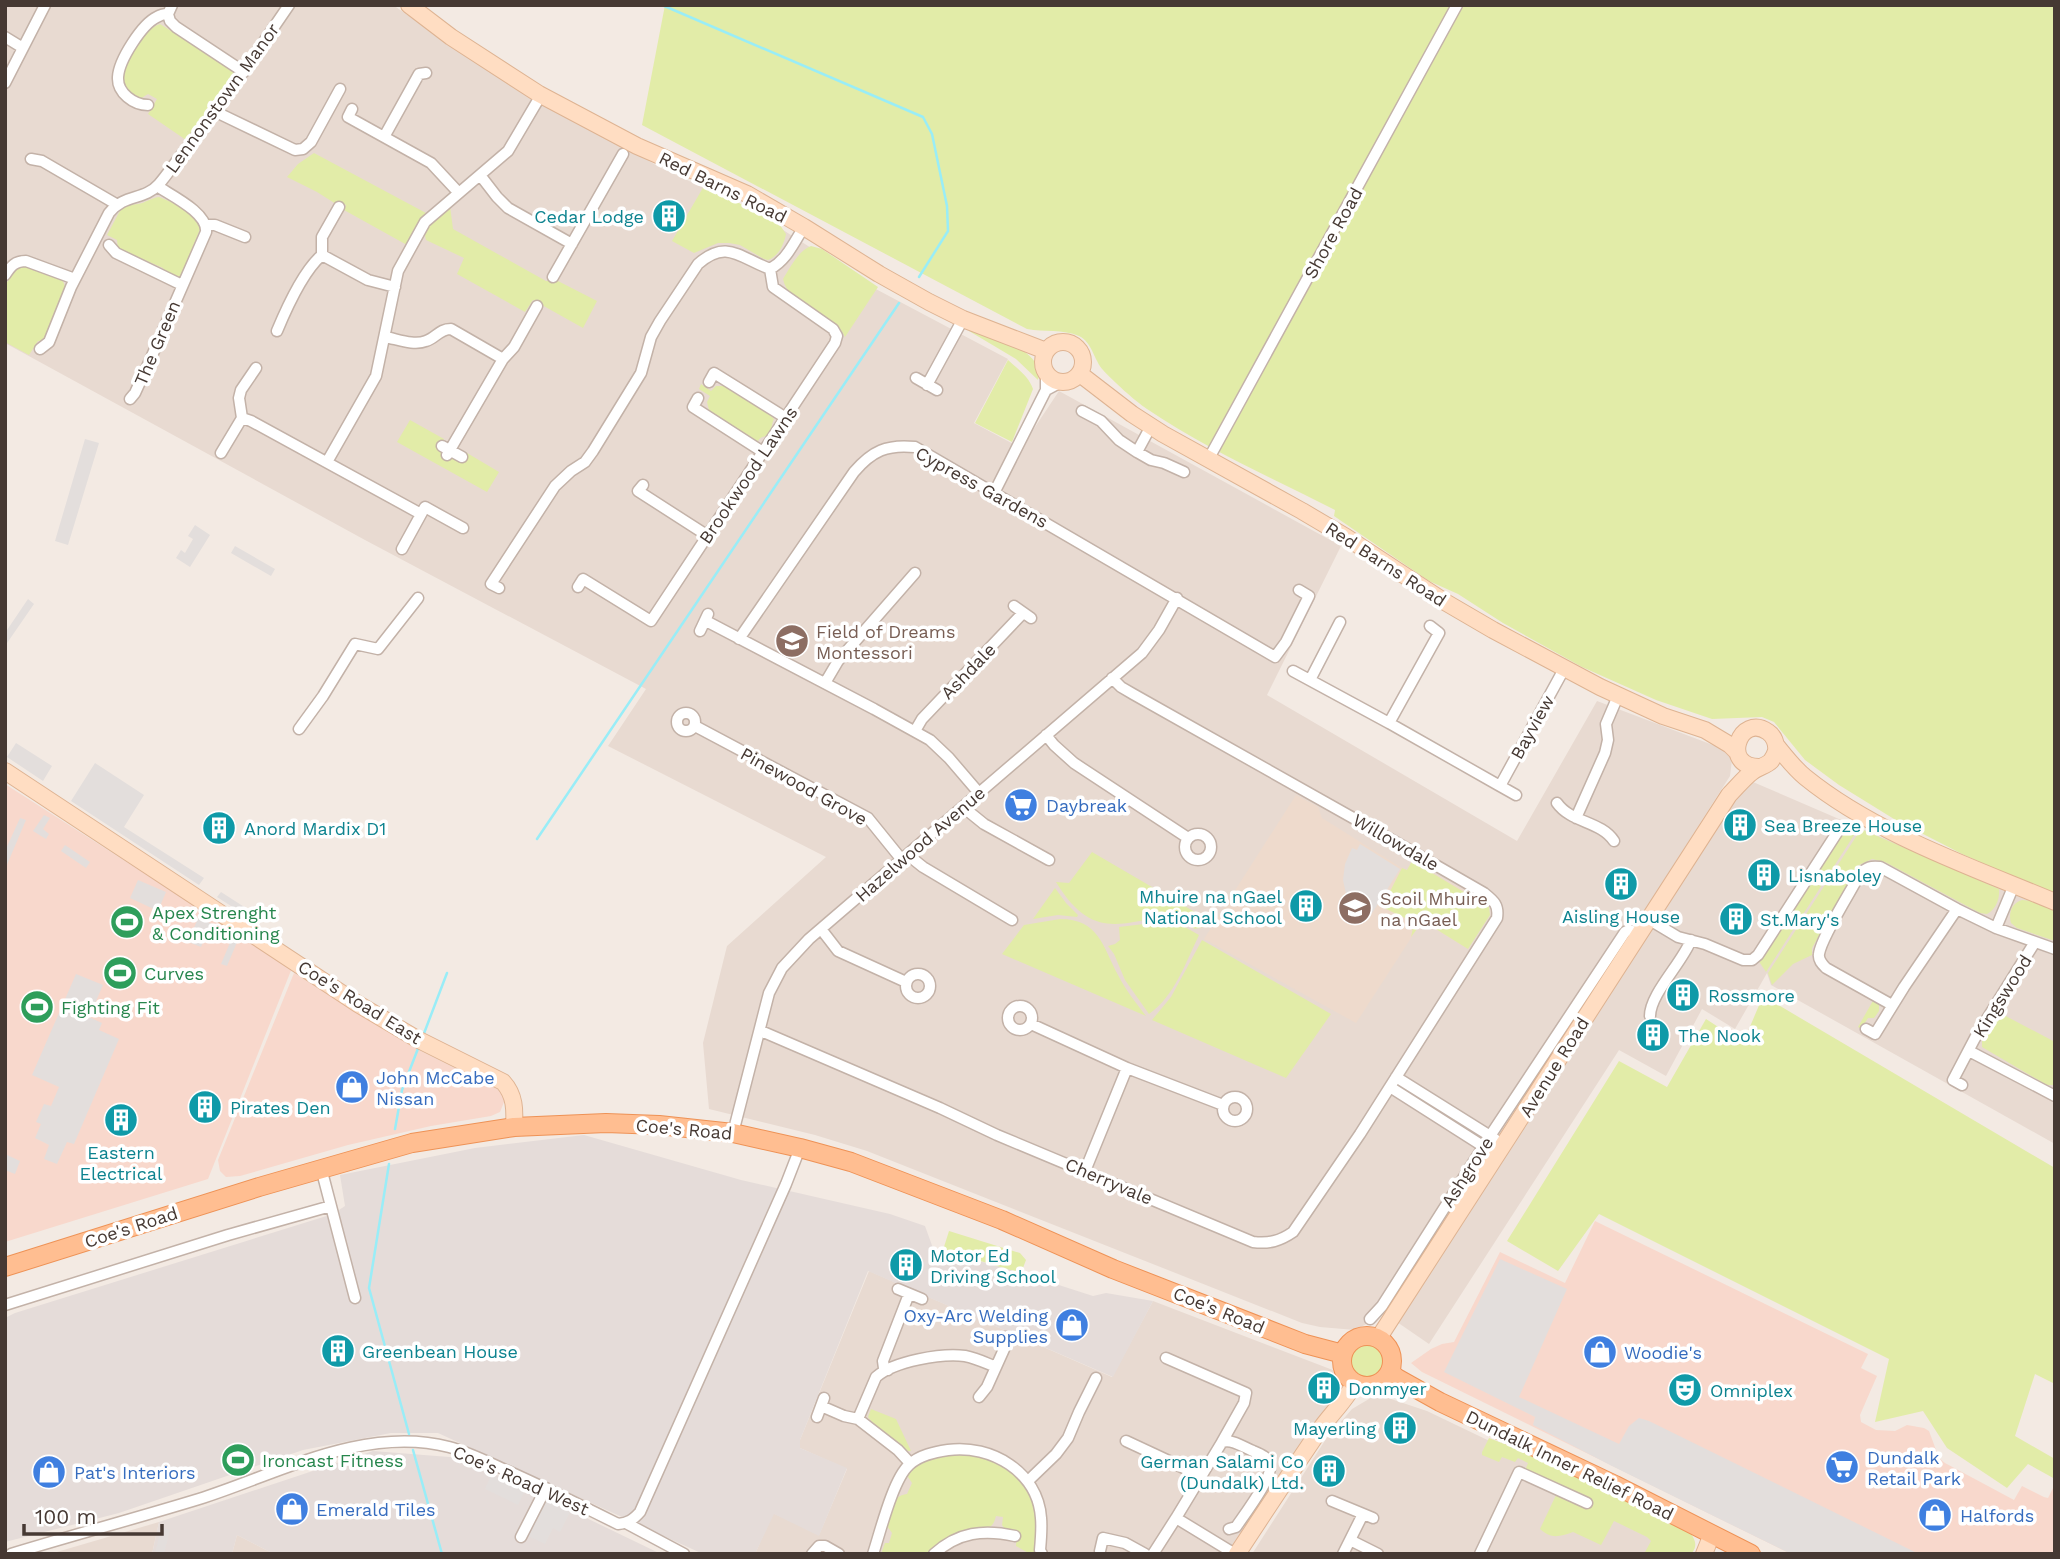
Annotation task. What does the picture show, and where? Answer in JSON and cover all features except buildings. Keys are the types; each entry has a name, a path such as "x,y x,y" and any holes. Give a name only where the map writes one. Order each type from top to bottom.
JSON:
{"main road":[{"name":"Coe's Road","path":"5,1266 321,1168 412,1143 514,1127 606,1123 659,1125 733,1133 800,1148 886,1175 1002,1220 1113,1269 1305,1344 1343,1354"},
{"path":"1371,1336 1390,1349 1390,1372 1385,1379 1371,1387 1354,1384 1342,1367 1343,1354 1357,1338 1371,1336"},
{"name":"Dundalk Inner Relief Road","path":"1390,1372 1440,1402 1615,1485 1751,1554"}],"street":[{"path":"5,83 45,5"},
{"name":"Lennonstown Manor","path":"116,204 143,195 157,186 216,112 289,5"},
{"name":"Red Barns Road","path":"409,5 451,37 541,96 637,146 747,194 929,302 963,319 1046,351"},
{"name":"Shore Road","path":"1208,460 1457,5"},
{"path":"148,105 129,99 122,91 118,78 124,58 141,30 155,17 170,9 170,21 176,27 244,72"},
{"path":"5,37 23,48"},
{"path":"384,137 419,74 426,73"},
{"path":"216,112 295,150 303,149 311,142 340,89"},
{"path":"327,462 376,376 398,271 425,222 508,152 541,96"},
{"path":"352,109 348,117 431,163 458,192"},
{"path":"553,277 623,155"},
{"path":"31,159 42,161 116,204 75,279 49,342 40,349"},
{"path":"480,175 508,208 572,244"},
{"path":"157,186 201,216 207,225 215,225 245,237"},
{"path":"277,331 308,272 322,255 322,237 339,207"},
{"name":"The Green","path":"130,399 141,382 207,225"},
{"path":"499,588 491,584 555,486 585,462 629,394 641,373 651,337 698,264 719,250 728,250 770,269 779,264 788,253 804,227"},
{"name":"The Green","path":"109,244 116,253 182,285"},
{"path":"322,255 368,280 395,287"},
{"path":"5,275 11,265 26,261 75,279"},
{"name":"Brookwood Lawns","path":"578,587 583,579 651,621 835,343 833,330 773,288 770,269"},
{"path":"461,457 446,451 503,359 514,347 537,306"},
{"path":"916,378 932,388 963,319"},
{"path":"384,337 416,343 427,341 444,329 451,329 503,359"},
{"path":"995,493 1046,390 1043,363 1046,351 1050,346 1062,341 1075,345 1083,355 1080,374 1046,390"},
{"path":"221,453 242,418 239,398 241,390 256,368"},
{"path":"709,382 714,373 786,418"},
{"path":"1046,373 1061,382"},
{"name":"Red Barns Road","path":"1080,374 1151,426 1346,537 1445,603 1618,696 1662,716 1705,730 1730,745 1739,756"},
{"path":"698,398 693,407 764,452"},
{"path":"1075,423 1083,410 1101,421 1119,440 1150,460 1184,472"},
{"path":"242,418 421,514"},
{"path":"1137,452 1151,426"},
{"name":"Cypress Gardens","path":"739,639 854,472 877,452 902,445 915,447 1275,656 1286,642 1310,596 1299,590"},
{"path":"643,485 638,491 708,536"},
{"path":"401,549 425,507 463,528"},
{"path":"825,683 838,662 915,573"},
{"path":"299,729 355,644 378,649 418,598"},
{"name":"Hazelwood Avenue","path":"733,1133 769,993 774,981 795,953 1142,653 1177,598"},
{"name":"Ashdale","path":"915,732 922,719 1023,612"},
{"path":"704,622 930,740 979,793"},
{"path":"1310,680 1340,622"},
{"path":"1389,723 1435,629 1451,639"},
{"name":"Bayview","path":"1500,786 1564,668"},
{"path":"1293,671 1516,795"},
{"name":"Willowdale","path":"1112,678 1121,687 1378,832 1494,901 1498,909 1497,918 1393,1082"},
{"path":"1576,818 1605,753 1608,740 1606,724 1618,696"},
{"name":"Pinewood Grove","path":"695,726 868,818 905,857 1012,920"},
{"name":"Red Barns Road","path":"1705,730 1746,731"},
{"path":"1803,776 1748,765 1739,756 1738,741 1746,731 1765,730 1803,776 1870,820 1896,834 2055,902"},
{"path":"1046,735 1054,746 1074,763 1188,838"},
{"path":"1763,766 1773,758 1776,745"},
{"name":"Avenue Road","path":"1729,795 1739,756"},
{"name":"Avenue Road","path":"1378,1339 1495,1149 1729,795 1763,766"},
{"name":"Coe's Road East","path":"5,771 358,1004 421,1042 503,1082 512,1093 514,1127"},
{"path":"1557,803 1576,818 1601,828 1614,841"},
{"path":"963,807 984,824 1049,860"},
{"path":"1644,926 1705,944 1743,960 1752,960 1758,956 1840,828"},
{"name":"Kingswood","path":"1892,1005 1826,968 1820,961 1819,954 1824,939 1860,874 1872,866 1880,867 1996,928 2055,949"},
{"path":"1996,928 2014,885"},
{"path":"1866,1028 1875,1034 1957,909"},
{"name":"Ashgrove","path":"1370,1319 1495,1149 1490,1136 1625,932 1644,926"},
{"path":"821,929 838,951 906,982"},
{"path":"1650,1016 1650,1008 1691,940"},
{"name":"Kingswood","path":"1962,1085 1953,1080 2035,942"},
{"path":"1031,1024 1127,1068 1223,1105"},
{"name":"Cherryvale","path":"761,1031 997,1135 1263,1244 1284,1238 1293,1232 1393,1082"},
{"name":"Kingswood","path":"1969,1051 2055,1096"},
{"path":"1085,1171 1127,1068"},
{"path":"1393,1082 1490,1136 1495,1149"},
{"path":"1393,1082 1495,1149"},
{"path":"626,1523 640,1512 800,1148"},
{"path":"321,1168 355,1298"},
{"path":"5,1305 228,1235 331,1206"},
{"path":"888,1370 884,1368 883,1361 904,1291 922,1299"},
{"path":"979,1396 987,1387 1005,1347 1006,1337"},
{"path":"858,1419 876,1377 888,1370 933,1357 952,1356 966,1356 996,1367"},
{"path":"1153,1554 1222,1442 1244,1403 1246,1393 1167,1358"},
{"path":"1028,1481 1056,1454 1068,1438 1096,1378"},
{"path":"1177,1518 1236,1554 1331,1413 1354,1384"},
{"path":"821,1407 858,1419 898,1450 910,1463"},
{"path":"1126,1441 1201,1476"},
{"name":"Coe's Road West","path":"11,1554 200,1498 345,1448 393,1442 450,1447 481,1458 618,1524 626,1523 684,1554"},
{"path":"1222,1442 1234,1442 1263,1456 1269,1461 1271,1468 1241,1520 1236,1527 1229,1528"},
{"path":"873,1554 891,1497 910,1463 934,1452 957,1449 994,1455 1008,1463 1028,1481 1036,1496 1041,1516 1042,1554"},
{"path":"1480,1554 1519,1472 1587,1503"},
{"path":"521,1537 546,1488"},
{"path":"1332,1501 1368,1516 1343,1554"},
{"path":"934,1554 961,1536 997,1526 1015,1536"},
{"path":"1704,1554 1712,1534"},
{"path":"1100,1551 1103,1538 1125,1543 1145,1554"},
{"path":"1350,1540 1378,1554"},
{"path":"812,1554 819,1546 825,1546 839,1554"}],"shaded area":[{"path":"5,5 393,5 464,55 661,168 752,210 872,287 1008,359 974,423 1021,448 1059,391 1341,546 1267,695 1517,841 1597,701 1726,750 1732,760 1730,776 1396,1297 1374,1320 1355,1330 1302,1323 867,1151 815,1135 709,1109 703,1043 727,946 826,857 608,746 646,689 365,540 5,343"},
{"path":"85,439 99,443 68,545 55,541"},
{"path":"195,525 210,535 190,567 176,558 181,550 185,553 193,539 188,536"},
{"path":"235,546 275,569 271,576 231,553"},
{"path":"28,599 34,604 5,646 5,633"},
{"path":"16,743 52,766 43,781 7,757"},
{"path":"95,763 144,795 124,827 204,878 199,885 71,801"},
{"path":"1753,782 2055,912 2055,1144 1771,985 1767,973 1735,1029 1702,1009 1666,1076 1619,1050 1429,1344 1397,1322 1728,804"},
{"path":"5,784 292,968 208,1179 5,1242"},
{"name":"Scoil Mhuire na nGael","path":"1296,795 1318,807 1322,818 1402,868 1407,870 1412,861 1482,901 1490,915 1468,949 1422,921 1356,1023 1204,939"},
{"path":"44,815 50,818 43,829 49,834 46,839 33,831"},
{"path":"20,818 26,820 6,867 5,851"},
{"path":"1360,844 1400,869 1369,918 1348,903 1343,880 1345,864 1352,848 1357,850"},
{"path":"65,845 90,862 86,868 61,851"},
{"path":"138,880 166,892 158,911 130,898"},
{"path":"221,892 249,910 245,915 217,897"},
{"path":"199,916 218,928 214,935 207,932 201,947 188,942"},
{"path":"232,938 238,940 227,966 221,964"},
{"path":"294,973 413,1047 497,1089 504,1096 500,1112 348,1145 240,1176 226,1177 220,1171 218,1160"},
{"path":"76,974 103,985 89,1017 102,1023 99,1030 119,1039 74,1144 67,1142 57,1164 44,1159 49,1145 35,1138 41,1124 36,1122 44,1104 51,1106 59,1087 32,1075"},
{"path":"584,1135 741,1180 890,1214 925,1226 934,1251 1000,1266 1093,1296 1106,1293 1153,1301 1113,1377 868,1271 800,1440 800,1448 847,1468 819,1536 774,1514 755,1554 703,1554 438,1433 391,1433 303,1450 119,1513 5,1542 5,1318 333,1214 345,1206 340,1175 475,1148"},
{"path":"5,1154 20,1161 15,1174 5,1170"},
{"path":"1595,1221 1868,1354 1861,1368 1877,1376 1860,1415 1861,1422 1876,1430 1895,1431 1907,1425 1924,1428 1929,1431 1939,1458 1945,1463 2014,1500 2022,1486 2048,1498 2055,1484 2055,1554 1791,1554 1422,1372 1411,1363 1431,1349 1454,1342 1500,1252 1565,1283"},
{"path":"1500,1259 1567,1289 1519,1397 1619,1444 1629,1426 1639,1418 1649,1421 1919,1554 1791,1554 1533,1425 1535,1417 1444,1372"},
{"path":"869,1271 1112,1377 1153,1301 1338,1372 1335,1394 1231,1554 755,1554 773,1513 819,1535 847,1469 800,1448 800,1440"},
{"path":"1374,1396 1382,1396 1427,1411 1684,1534 1692,1554 1252,1554 1326,1439 1352,1409"},
{"path":"373,1451 462,1458 661,1554 274,1554 237,1535 232,1554 152,1554 159,1522"},
{"path":"491,1475 525,1490 518,1505 485,1489"},
{"path":"545,1500 570,1512 560,1532 553,1528 545,1544 528,1536"},
{"path":"159,1522 152,1554 50,1554"},
{"path":"161,1528 170,1530 164,1554 155,1554"},
{"path":"237,1535 274,1554 232,1554"}],"green space":[{"path":"665,5 2055,5 2055,895 1962,854 1894,819 1805,760 1774,722 1762,717 1712,719 1656,700 1582,667 1503,623 1458,594 1429,581 1334,516 1335,510 1169,424 1124,391 1103,370 1087,342 1079,336 1067,332 1027,329 642,125"},
{"path":"160,24 236,72 231,78 234,80 186,140 148,114 157,99 148,94 140,99 128,93 121,80 126,64 140,40"},
{"path":"314,153 426,213 407,245 344,210 346,205 338,202 336,204 287,177 298,164"},
{"path":"704,186 778,222 786,234 778,253 768,260 740,245 718,243 694,253 672,241"},
{"path":"159,197 183,209 201,227 181,276 165,273 163,268 130,256 118,249 117,240 107,235 122,207"},
{"path":"450,206 453,229 546,281 556,280 597,301 583,328 533,300 525,312 457,274 464,258 426,240 424,232 431,222"},
{"path":"811,246 822,249 878,287 845,337 831,321 793,296 783,279 798,256"},
{"path":"23,264 62,279 67,291 45,341 38,341 29,355 5,342 5,285"},
{"path":"974,329 1006,341 1027,353 1038,370 1038,380 1016,359 969,331"},
{"path":"1008,360 1026,377 1033,389 1012,442 975,423"},
{"path":"725,383 774,419 767,435 758,441 752,439 708,412 707,402 710,396 699,389 701,384 711,391"},
{"path":"410,420 444,439 439,450 456,459 462,450 499,472 487,492 397,442"},
{"path":"1861,829 1999,889 1995,907 1987,914 1980,913 1885,862 1872,859 1859,865 1812,948 1812,955 1793,964 1772,985 1768,973"},
{"path":"1844,832 1856,832 1766,972 1758,960"},
{"path":"1092,852 1212,922 1211,925 1195,929 1177,920 1160,918 1109,924 1092,919 1074,906 1056,882 1069,883"},
{"path":"1412,861 1489,907 1490,915 1468,949 1423,921 1411,937 1413,928 1409,920 1382,907 1402,868 1407,870"},
{"path":"1055,888 1077,917 1058,915 1033,919"},
{"path":"2022,900 2055,910 2055,941 2017,928 2011,923 2012,909"},
{"path":"1060,919 1073,920 1092,929 1124,985 1146,1016 1002,954 1024,925"},
{"path":"1152,923 1183,926 1199,935 1172,989 1149,1014 1125,980 1108,946 1120,940 1119,927"},
{"path":"1202,940 1331,1014 1286,1078 1152,1020 1171,997"},
{"path":"1763,996 2055,1168 2055,1384 2035,1374 2015,1436 2055,1459 2055,1479 2028,1464 2007,1488 1947,1448 1923,1411 1875,1422 1889,1359 1599,1214 1558,1271 1507,1241 1619,1061 1667,1087 1706,1019 1743,1043"},
{"path":"1874,999 1879,1003 1879,1011 1874,1018 1868,1018 1861,1029 1858,1027"},
{"path":"2000,1013 2055,1042 2055,1085 2047,1085 1982,1047 1982,1040"},
{"path":"949,1231 1020,1253 1026,1260 1021,1273 943,1250"},
{"path":"1368,1343 1381,1348 1386,1361 1381,1374 1368,1379 1355,1374 1350,1361 1355,1348"},
{"path":"871,1409 896,1419 911,1451 872,1422 868,1417"},
{"path":"1489,1438 1538,1457 1691,1534 1694,1550 1689,1554 1644,1554 1651,1541 1614,1521 1601,1545 1573,1532 1559,1536 1548,1534 1540,1529 1557,1493 1523,1476 1528,1463 1518,1458 1515,1462 1502,1457 1499,1462 1482,1455"},
{"path":"945,1452 993,1457 1024,1482 1038,1510 1037,1554 1030,1554 1016,1546 1017,1532 1005,1529 1002,1525 1003,1517 996,1516 991,1526 955,1535 939,1544 929,1554 881,1554 892,1533 887,1526 893,1506 898,1498 907,1494 912,1483 908,1477 913,1466"}],"waterway":[{"path":"662,5 923,117 932,134 947,206 948,231 919,277"},
{"path":"537,839 899,303"},
{"path":"423,1036 447,973"},
{"path":"395,1129 402,1090 419,1046"},
{"path":"389,1164 369,1288 409,1434"},
{"path":"413,1450 442,1554"}],"place":[{"name":"Cedar Lodge","path":"669,216"},
{"name":"Field of Dreams Montessori","path":"792,641"},
{"name":"Daybreak","path":"1021,805"},
{"name":"Sea Breeze House","path":"1740,825"},
{"name":"Anord Mardix D1","path":"219,828"},
{"name":"Lisnaboley","path":"1764,875"},
{"name":"Aisling House","path":"1621,884"},
{"name":"Mhuire na nGael National School","path":"1306,906"},
{"name":"Scoil Mhuire na nGael","path":"1355,908"},
{"name":"St.Mary's","path":"1736,919"},
{"name":"Apex Strenght & Conditioning","path":"127,922"},
{"name":"Curves","path":"120,973"},
{"name":"Rossmore","path":"1683,995"},
{"name":"Fighting Fit","path":"37,1007"},
{"name":"The Nook","path":"1653,1035"},
{"name":"John McCabe Nissan","path":"352,1087"},
{"name":"Pirates Den","path":"205,1107"},
{"name":"Eastern Electrical","path":"121,1120"},
{"name":"Motor Ed Driving School","path":"906,1265"},
{"name":"Oxy-Arc Welding Supplies","path":"1072,1325"},
{"name":"Greenbean House","path":"338,1351"},
{"name":"Woodie's","path":"1600,1352"},
{"name":"Donmyer","path":"1324,1388"},
{"name":"Omniplex","path":"1685,1390"},
{"name":"Mayerling","path":"1400,1428"},
{"name":"Ironcast Fitness","path":"238,1460"},
{"name":"Dundalk Retail Park","path":"1842,1467"},
{"name":"German Salami Co (Dundalk) Ltd.","path":"1329,1471"},
{"name":"Pat's Interiors","path":"49,1472"},
{"name":"Emerald Tiles","path":"292,1509"},
{"name":"Halfords","path":"1935,1515"}]}
